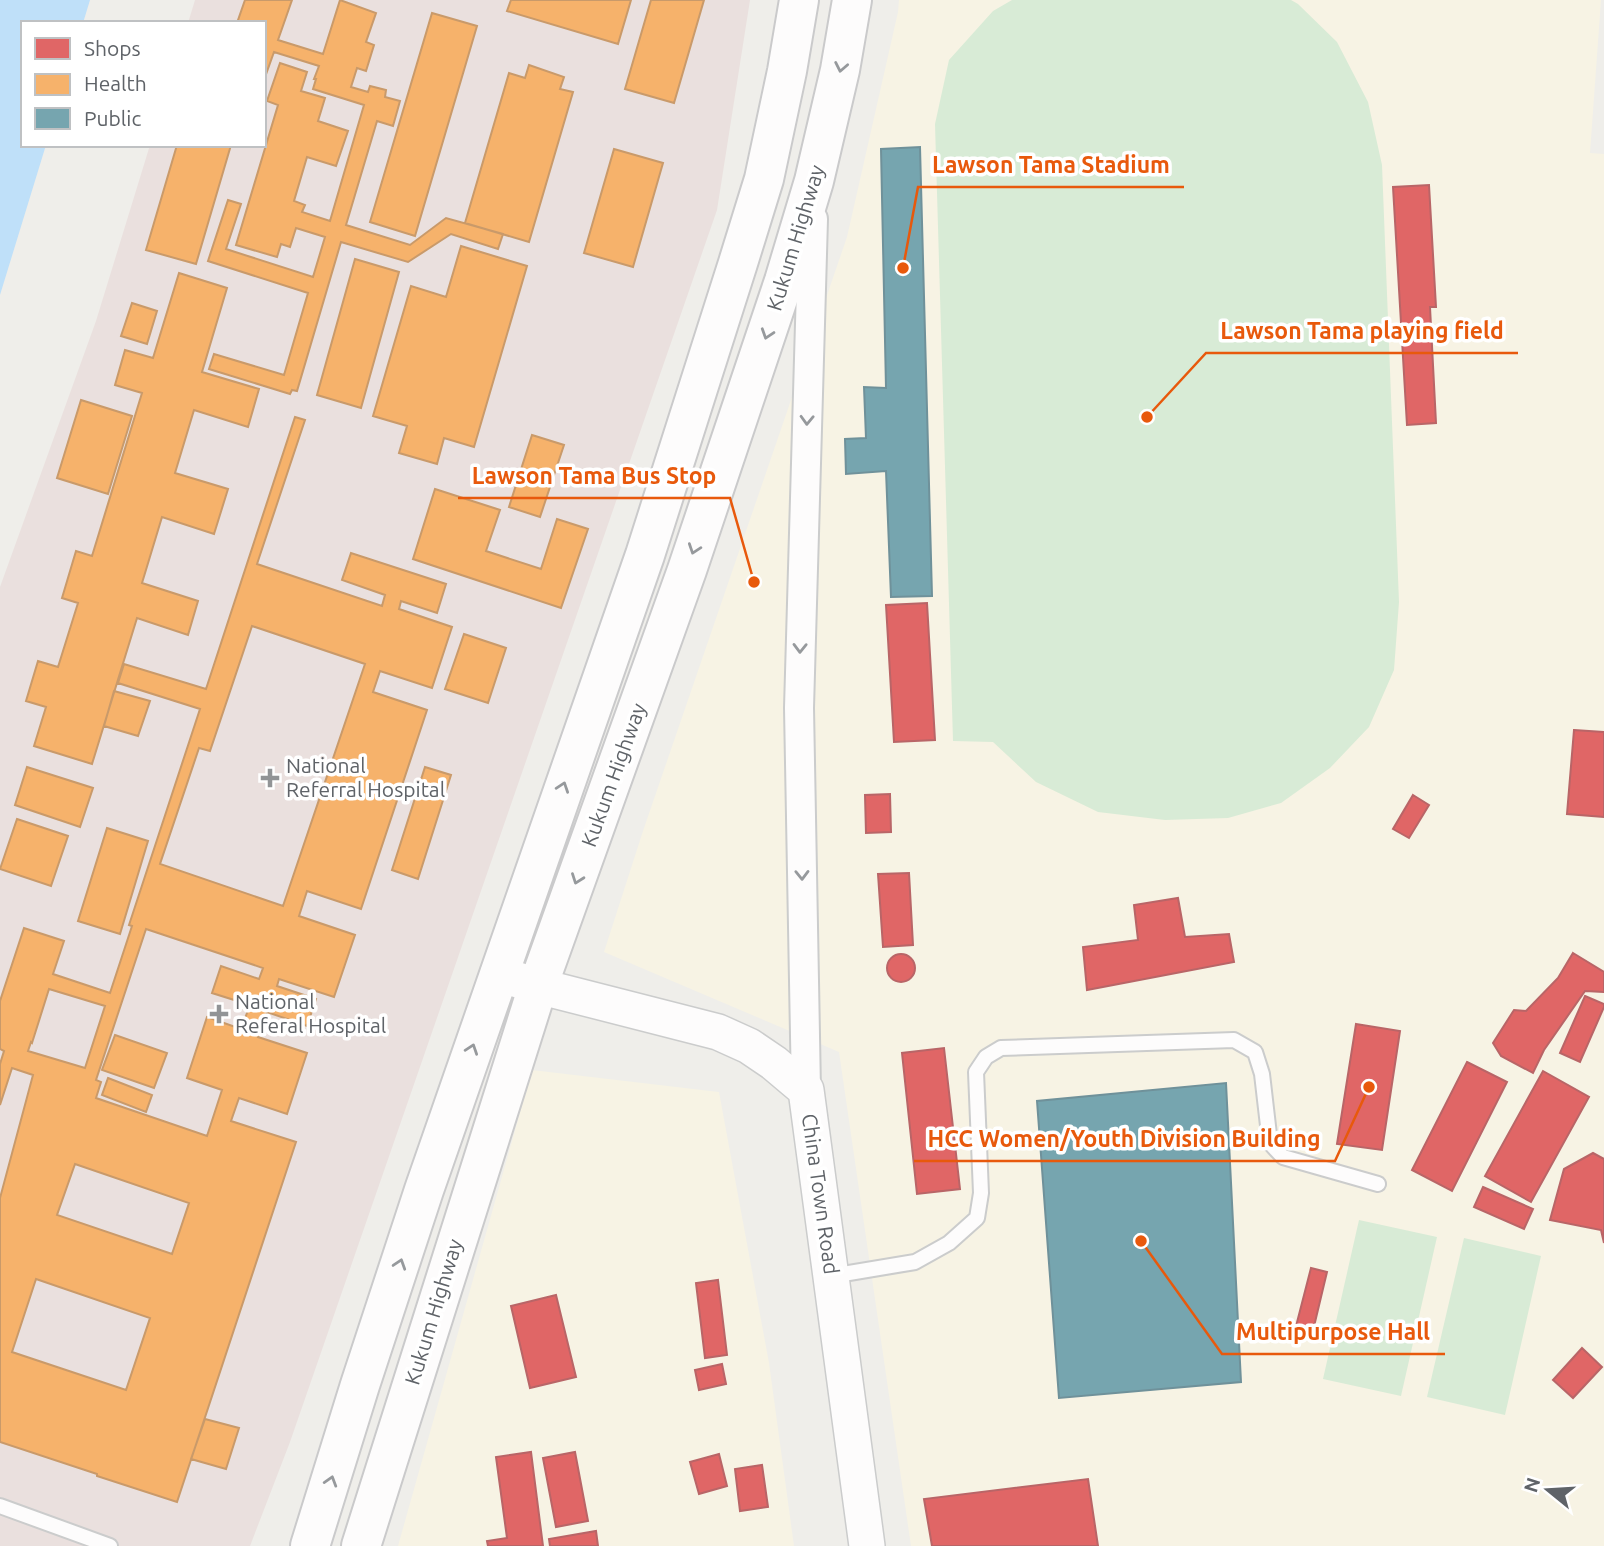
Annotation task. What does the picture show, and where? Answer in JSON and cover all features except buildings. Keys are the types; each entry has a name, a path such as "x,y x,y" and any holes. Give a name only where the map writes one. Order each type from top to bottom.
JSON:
{"main road":[{"name":"Kukum Highway","path":"310,1546 407,1242 645,555 761,191 788,71 799,0"},
{"name":"Kukum Highway","path":"361,1546 538,986 687,570 769,328 814,181 841,70 852,0"}],"street":[{"path":"806,1090 799,708 814,181"},
{"name":"China Town Road","path":"498,974 718,1032 749,1046 806,1090 867,1546"}],"lane":[{"path":"831,1276 915,1262 949,1243 977,1218 981,1193 976,1072 986,1056 1002,1048 1234,1040 1255,1052 1262,1074 1270,1143 1283,1157 1378,1184"},
{"path":"0,1506 110,1546"}],"shaded area":[{"name":"National Referal Hospital","path":"195,0 750,0 717,210 290,1442 250,1546 0,1546 0,587 96,321 149,147 266,147 266,21 189,21"},
{"path":"899,0 1601,0 1590,153 1604,154 1604,1546 911,1546 839,1052 604,952 847,237"},
{"path":"532,1070 719,1092 769,1363 794,1546 398,1546"}],"green space":[{"path":"1012,0 1291,0 1337,42 1368,102 1382,165 1399,602 1394,670 1369,727 1330,768 1281,803 1228,818 1165,820 1098,812 1036,782 993,742 953,741 935,124 949,60 993,11"},
{"path":"1359,1220 1437,1237 1401,1396 1323,1379"},
{"path":"1464,1238 1541,1256 1505,1415 1427,1397"}],"water":[{"path":"0,0 90,0 84,21 21,21 21,147 45,147 0,295"}],"place":[{"name":"Lawson Tama Stadium","path":"903,268"},
{"name":"Lawson Tama playing field","path":"1147,417"},
{"name":"Lawson Tama Bus Stop","path":"754,582"},
{"name":"National Referral Hospital","path":"270,778"},
{"name":"National Referal Hospital","path":"219,1014"},
{"name":"HCC Women/Youth Division Building","path":"1369,1087"},
{"name":"Multipurpose Hall","path":"1141,1241"}]}
